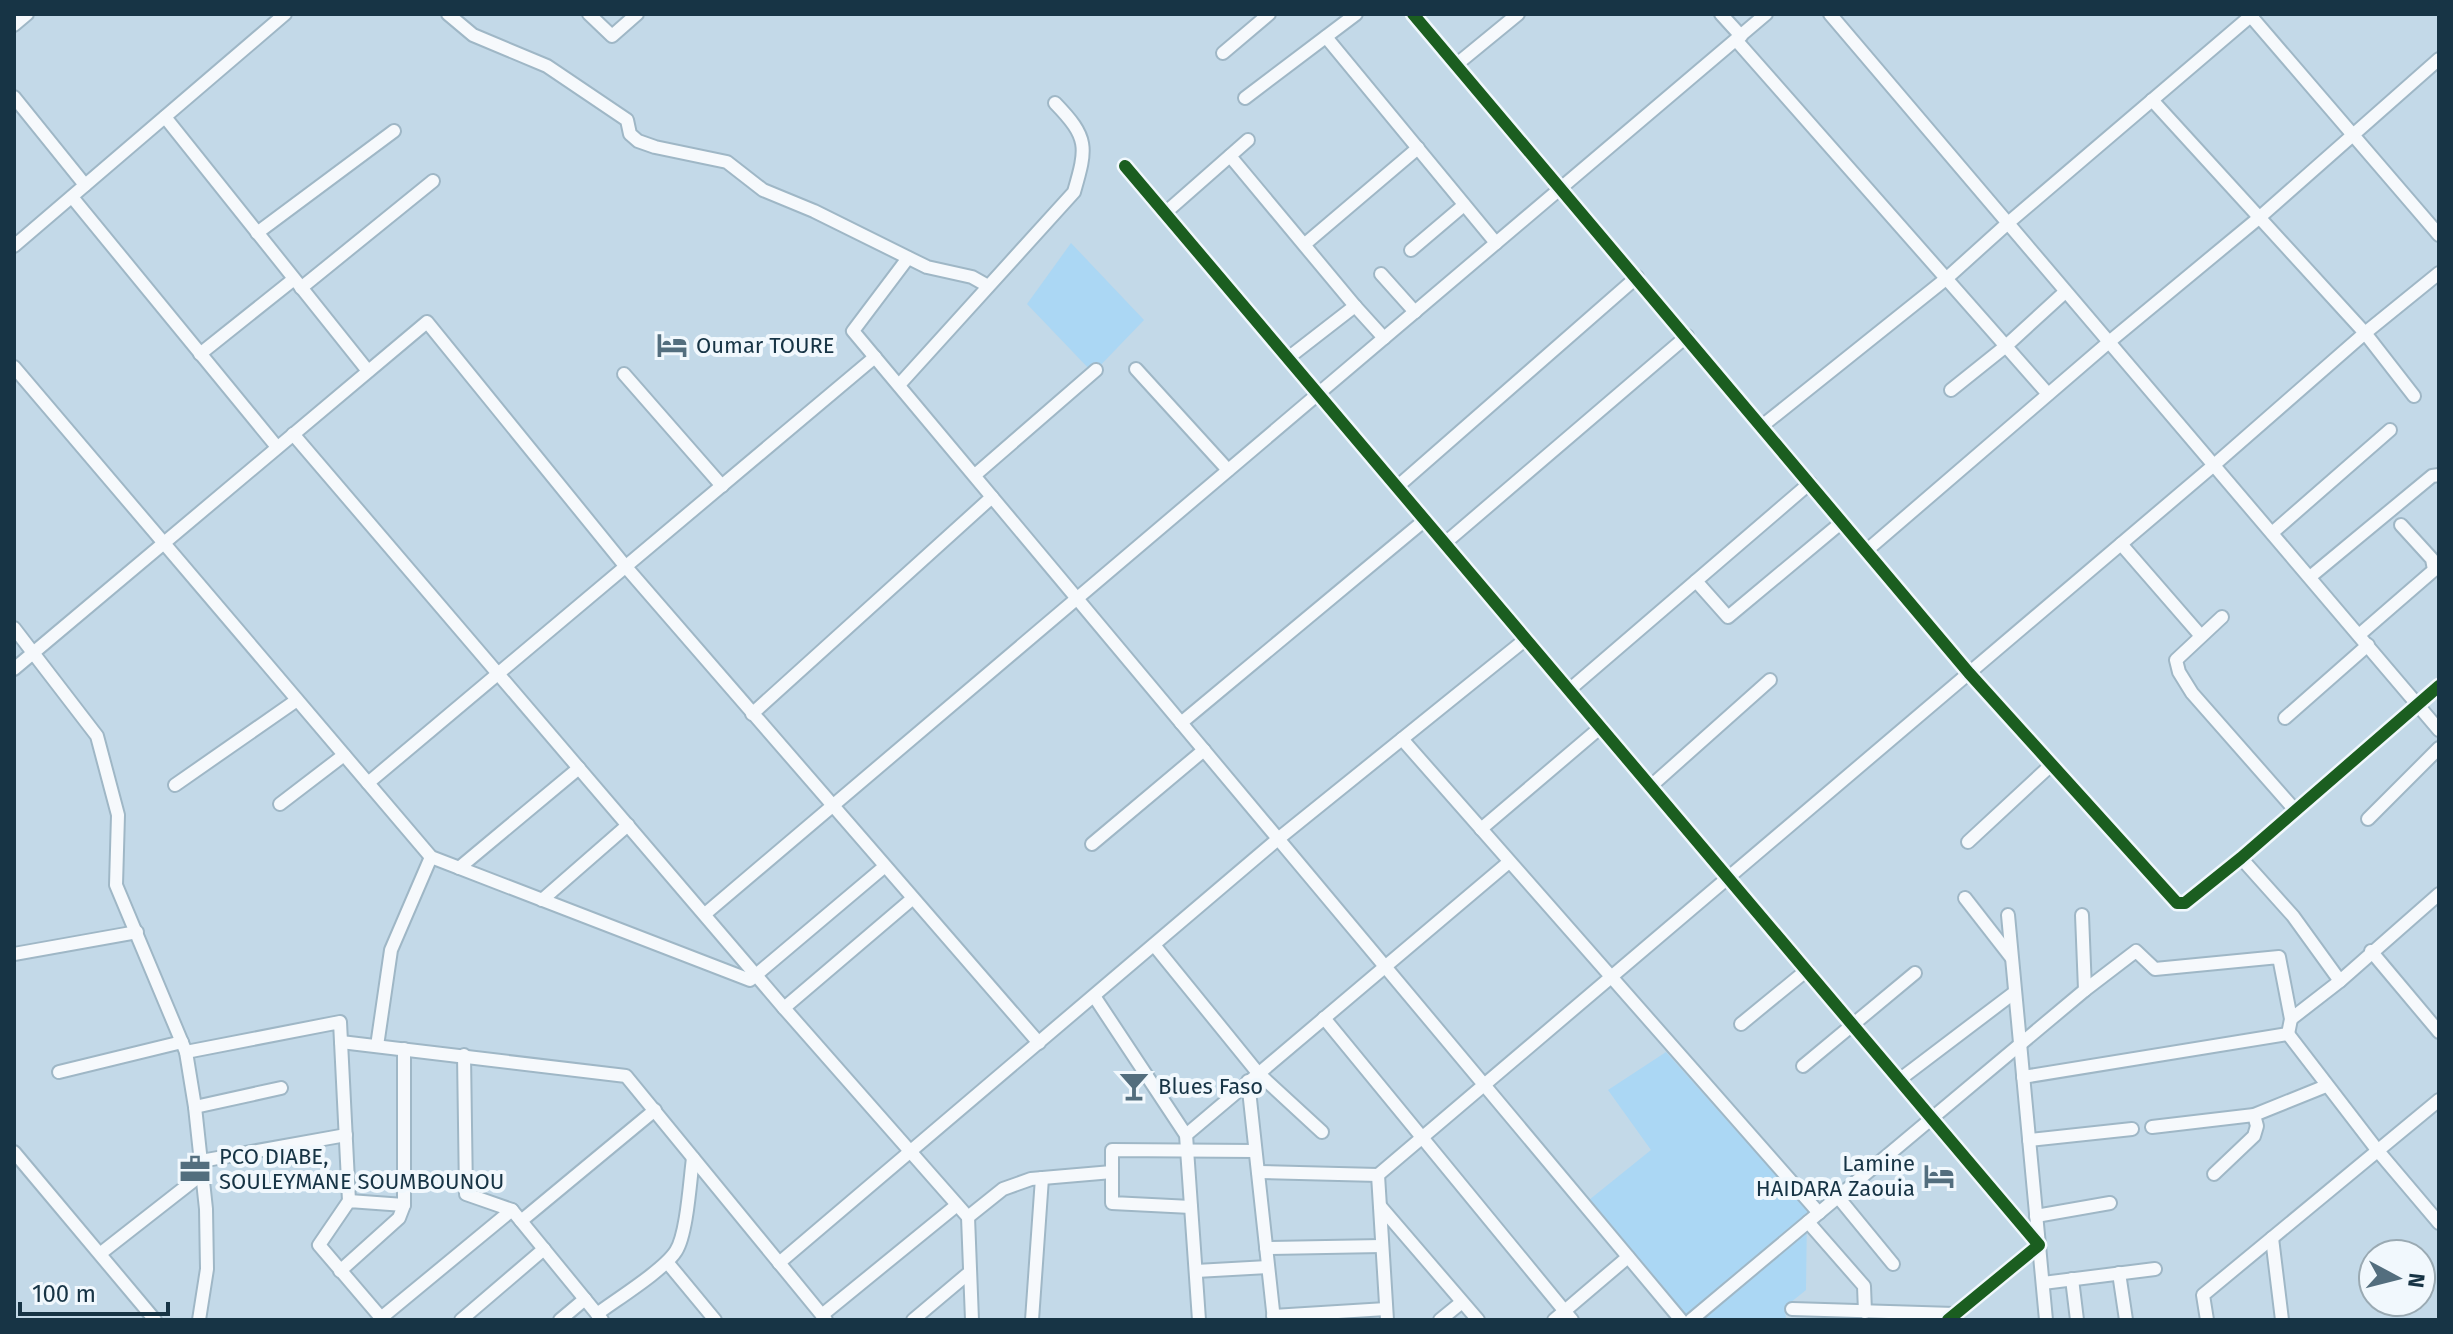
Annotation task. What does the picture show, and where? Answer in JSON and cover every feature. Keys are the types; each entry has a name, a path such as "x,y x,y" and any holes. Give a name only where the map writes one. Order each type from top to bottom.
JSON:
{"street":[{"path":"14,25 27,14"},
{"path":"14,246 285,14"},
{"path":"448,14 473,35 547,66 627,120 630,134 638,141 727,162 763,190 814,211 927,267 972,277 988,286"},
{"path":"589,14 612,36 637,14"},
{"path":"1223,53 1269,14"},
{"path":"1245,98 1356,14"},
{"path":"1413,14 1969,673 2177,903 2185,903 2241,858 2439,686"},
{"path":"1457,64 1518,14"},
{"path":"1721,14 1738,38 2048,394"},
{"path":"705,914 1766,14"},
{"path":"1830,14 2439,730"},
{"path":"1762,426 1947,278 2251,15 2439,235"},
{"path":"1326,37 1496,243"},
{"path":"1866,551 2260,217 2439,59"},
{"path":"14,97 85,185"},
{"path":"2152,100 2365,333 2414,396"},
{"path":"899,385 1074,192 1082,162 1083,141 1073,122 1055,103"},
{"path":"165,117 368,371"},
{"path":"257,233 394,131"},
{"path":"1165,213 1248,140"},
{"path":"1305,244 1418,148"},
{"path":"1230,156 1384,338"},
{"path":"1125,166 2039,1245"},
{"path":"200,354 433,181"},
{"path":"72,197 277,447"},
{"path":"1411,250 1464,205"},
{"path":"908,258 853,331 1681,1320"},
{"path":"1258,1172 1378,1175 2439,273"},
{"path":"1381,274 1415,312"},
{"path":"1397,487 1637,277"},
{"path":"1951,390 2006,346 2065,292"},
{"path":"1288,358 1355,306"},
{"path":"14,669 427,322 626,567 831,807 1039,1043"},
{"path":"1445,543 1687,336"},
{"path":"368,783 875,357"},
{"path":"14,367 431,857 750,980 884,867"},
{"path":"1136,369 1228,470"},
{"path":"975,475 1096,370"},
{"path":"624,374 722,486"},
{"path":"2272,533 2390,430"},
{"path":"293,434 755,975 968,1217 972,1320"},
{"path":"2310,577 2432,476 2439,475"},
{"path":"1569,690 1810,483"},
{"path":"752,714 992,497"},
{"path":"1181,723 1425,520"},
{"path":"1696,581 1728,617 1842,522"},
{"path":"2285,718 2434,570 2432,559 2401,525"},
{"path":"2121,544 2201,636"},
{"path":"2222,617 2176,660 2179,672 2192,693 2295,810"},
{"path":"14,628 97,736 118,815 116,885 184,1047 202,1167 207,1269 199,1320"},
{"path":"779,1263 1278,839 1526,639"},
{"path":"1651,786 1770,680"},
{"path":"175,785 297,700"},
{"path":"1481,829 1601,727"},
{"path":"1402,739 1819,1213"},
{"path":"2368,819 2439,748"},
{"path":"1092,844 1204,750"},
{"path":"280,804 344,755"},
{"path":"1968,842 2050,766"},
{"path":"459,868 579,768"},
{"path":"542,900 628,825"},
{"path":"377,1046 391,950 431,857"},
{"path":"2241,858 2293,916 2340,981"},
{"path":"1186,1135 1509,862"},
{"path":"2291,1019 2340,981 2439,894"},
{"path":"1965,898 2011,957"},
{"path":"784,1008 912,899"},
{"path":"2008,915 2046,1320"},
{"path":"2082,915 2085,990"},
{"path":"14,954 137,932"},
{"path":"1154,945 1253,1077 1322,1132"},
{"path":"1691,1320 2085,990 2136,951 2155,969 2279,957 2291,1019 2288,1034 2326,1086 2439,1223"},
{"path":"2371,951 2439,1032"},
{"path":"1741,1024 1807,970"},
{"path":"1803,1066 1915,973"},
{"path":"1899,1080 2015,992"},
{"path":"1094,996 1186,1135 1199,1320"},
{"path":"1324,1018 1568,1315"},
{"path":"59,1072 184,1047 340,1022 349,1201 319,1245 382,1319 512,1210"},
{"path":"2023,1077 2288,1034"},
{"path":"341,1042 626,1076 824,1318 957,1205"},
{"path":"340,1271 399,1218 404,1205 404,1049"},
{"path":"464,1055 466,1194 512,1210 600,1317 667,1262 676,1251 681,1238 693,1158"},
{"path":"1253,1077 1255,1151 1273,1318 1387,1315 1378,1175"},
{"path":"2152,1127 2254,1115 2326,1086"},
{"path":"195,1107 281,1088"},
{"path":"2207,1320 2203,1295 2439,1100"},
{"path":"521,1221 655,1110"},
{"path":"2214,1174 2254,1136 2257,1126 2254,1115"},
{"path":"2029,1140 2132,1129"},
{"path":"101,1253 202,1167 346,1135"},
{"path":"1191,1207 1112,1203 1112,1150 1255,1151"},
{"path":"14,1152 155,1320"},
{"path":"968,1217 1003,1189 1031,1179 1112,1172"},
{"path":"1032,1320 1042,1178"},
{"path":"1838,1197 1893,1264"},
{"path":"349,1201 404,1205"},
{"path":"2036,1216 2110,1203"},
{"path":"1380,1206 1478,1320"},
{"path":"1808,1222 1864,1286 1870,1314"},
{"path":"2272,1238 2282,1320"},
{"path":"1792,1309 1951,1317 2039,1245"},
{"path":"1266,1248 1382,1246"},
{"path":"461,1320 544,1249"},
{"path":"1554,1320 1568,1315 1628,1257"},
{"path":"667,1262 715,1320"},
{"path":"1196,1271 1268,1267"},
{"path":"2043,1283 2155,1269"},
{"path":"913,1320 970,1272"},
{"path":"2119,1273 2126,1320"},
{"path":"2072,1279 2077,1320"},
{"path":"560,1320 585,1299"},
{"path":"1440,1320 1462,1302"}],"shaded area":[{"path":"1071,243 1144,320 1093,373 1027,304"},
{"path":"1666,1052 1807,1210 1806,1290 1785,1307 1786,1320 1686,1320 1584,1204 1651,1150 1608,1090"}],"cycle path":[{"path":"1413,14 1969,673 2177,903 2185,903 2241,858 2439,686"},
{"path":"1125,166 2039,1245 1948,1320"}],"place":[{"name":"Oumar TOURE","path":"672,345"},
{"name":"Blues Faso","path":"1134,1086"},
{"name":"PCO DIABE, SOULEYMANE SOUMBOUNOU","path":"195,1169"},
{"name":"Lamine HAIDARA Zaouia","path":"1939,1176"}]}
